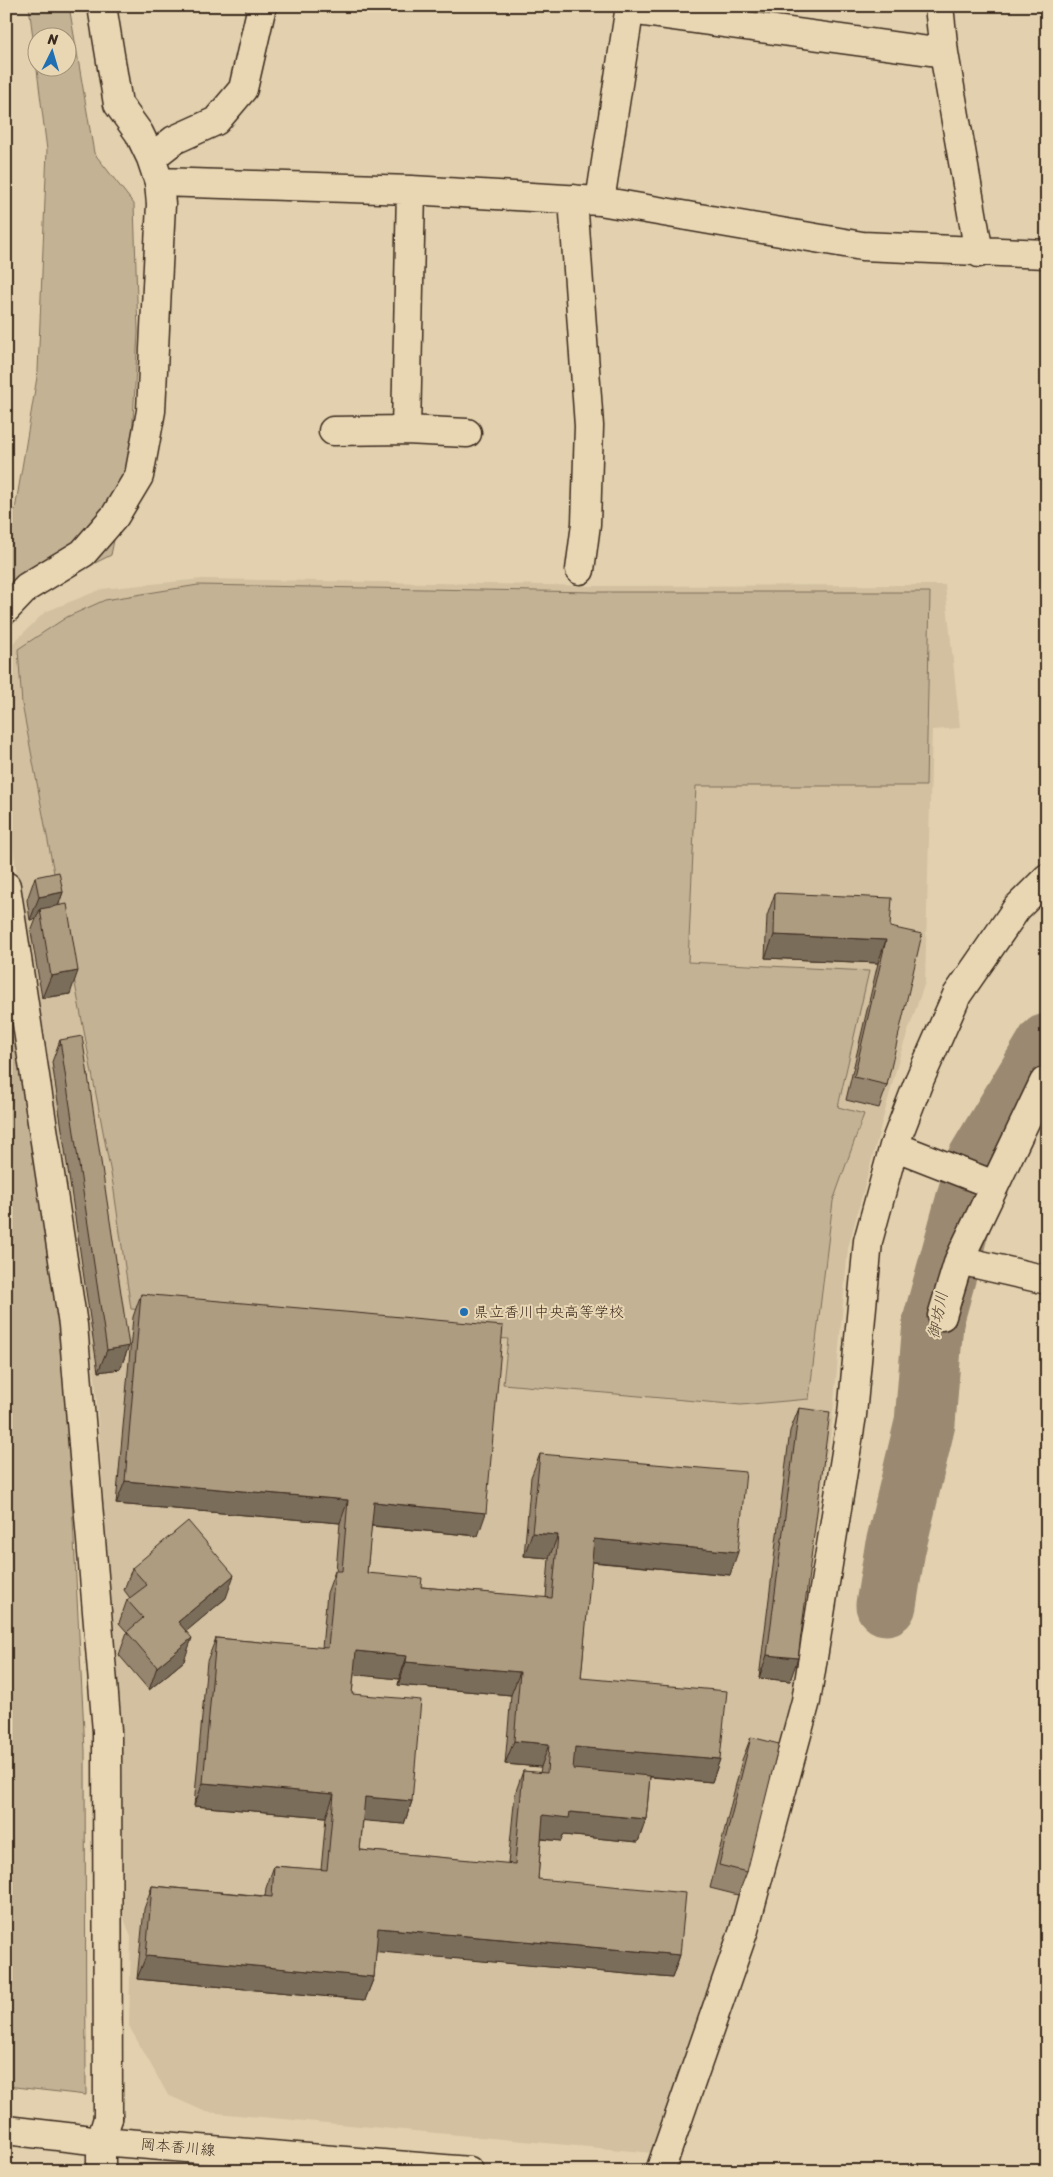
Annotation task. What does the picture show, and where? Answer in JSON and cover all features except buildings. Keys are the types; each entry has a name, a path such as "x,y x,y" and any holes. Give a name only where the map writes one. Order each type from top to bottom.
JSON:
{"street":[{"path":"6,609 27,587 83,553 115,516 140,476 151,411 161,204 155,170 139,132 118,104 102,6"},
{"path":"155,170 174,140 216,121 243,89 262,6"},
{"path":"939,6 944,53 979,253"},
{"path":"600,201 629,8 944,53"},
{"path":"155,170 412,190 600,201 862,246 979,253 1047,254"},
{"path":"406,430 412,190"},
{"path":"573,199 589,426 586,524 580,570"},
{"path":"333,431 406,430 467,433"},
{"path":"660,2171 744,1930 806,1701 852,1415 868,1241 894,1146 919,1081 958,995 1018,908 1047,878"},
{"path":"6,886 73,1325 106,1721 104,2129 101,2171"},
{"path":"942,1316 959,1260 1044,1082 1047,1082"},
{"path":"894,1146 994,1185"},
{"path":"959,1260 1047,1280"},
{"name":"岡本香川線","path":"6,2130 104,2129 469,2171"}],"shaded area":[{"path":"29,6 69,6 73,28 32,28"},
{"path":"78,59 94,153 134,204 138,332 131,456 111,555 49,586 6,600 6,509 15,510 38,371 47,150 38,78 78,78"},
{"name":"県立香川中央高等学校","path":"202,579 598,586 945,585 960,728 932,730 925,982 900,1055 848,1248 832,1424 792,1698 741,1905 654,2153 206,2112 168,2095 129,2026 131,1937 116,1897 120,1730 95,1377 6,803 6,650 45,612 102,589"},
{"path":"198,585 593,592 930,592 926,786 696,786 688,962 869,971 838,1107 864,1114 833,1201 809,1399 741,1405 503,1384 508,1339 131,1309 113,1184 22,704 18,649 67,617 105,600"},
{"path":"6,954 63,1329 85,1750 86,2095 6,2086"}],"waterway":[{"name":"御坊川","path":"886,1605 895,1549 925,1423 933,1322 977,1161 1047,1044"}],"place":[{"name":"県立香川中央高等学校","path":"464,1312"}]}
